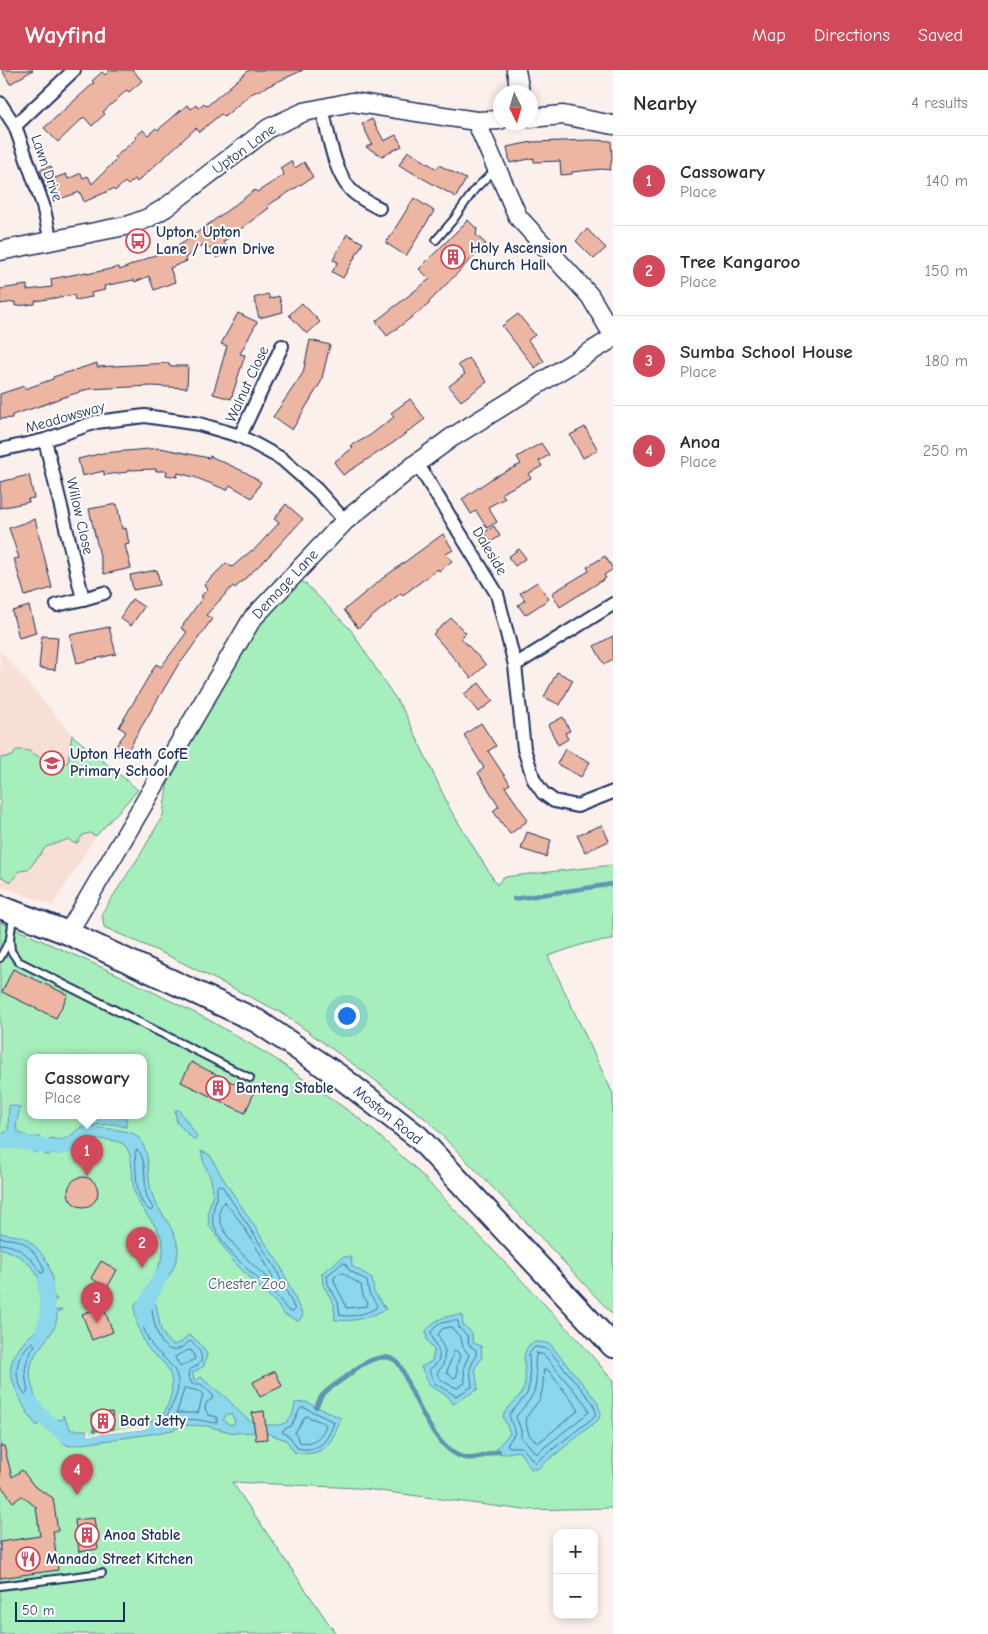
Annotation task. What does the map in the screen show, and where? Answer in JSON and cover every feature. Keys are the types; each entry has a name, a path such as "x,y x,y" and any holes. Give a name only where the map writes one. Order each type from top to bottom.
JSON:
{"highway":[{"name":"Moston Road","path":"7,910 68,933 257,1021 339,1076 418,1137 613,1346"}],"street":[{"name":"Lawn Drive","path":"52,242 43,205 15,126 74,70"},
{"path":"516,70 519,85"},
{"name":"Upton Lane","path":"0,251 130,225 148,218 165,208 270,128 304,112 352,102 476,121 493,120"},
{"path":"0,103 15,126"},
{"path":"322,108 340,174 350,189 364,200 379,208"},
{"path":"538,117 563,114 613,125"},
{"name":"Demage Lane","path":"68,933 252,619 345,521 417,462 451,438 613,336 590,296 518,217 476,121"},
{"name":"Walnut Close","path":"240,436 282,346"},
{"name":"Meadowsway","path":"0,450 46,440 96,422 145,416 199,424 240,436 282,459 317,490 345,521"},
{"name":"Willow Close","path":"46,440 83,598"},
{"name":"Daleside","path":"417,462 497,594 515,665 524,749 534,780 543,793 554,801 577,806 613,792"},
{"path":"57,605 104,593"},
{"path":"515,665 613,604"}],"lane":[{"path":"436,240 454,219 475,189 496,168"},
{"path":"7,910 11,951 18,961 250,1078"},
{"path":"0,958 10,939"},
{"path":"0,1586 102,1573"}],"shaded area":[{"name":"Upton Heath CofE Primary School","path":"0,650 72,735 138,790 96,836 53,905 0,886"}],"green space":[{"path":"299,580 306,584 350,629 405,713 450,809 497,885 503,877 613,865 613,940 587,943 548,956 613,1094 613,1315 427,1120 367,1074 282,1013 171,957 104,927 102,913 142,852 163,815 167,786 179,754 255,631"},
{"path":"72,735 138,790 96,836 90,833 83,835 77,843 73,843 69,839 46,847 28,870 19,871 11,882 0,876 0,758 13,756 16,750 25,750 52,764 62,764 68,762"},
{"name":"Chester Zoo","path":"0,922 119,975 209,1020 274,1058 360,1119 415,1168 582,1344 613,1381 613,1508 524,1510 357,1488 232,1482 336,1634 0,1634"}],"water":[{"path":"9,1105 20,1107 16,1126 18,1132 29,1137 40,1137 35,1153 23,1146 0,1147 0,1136 8,1130"},
{"path":"175,1110 179,1110 197,1136 195,1141 177,1123"},
{"path":"86,1119 126,1119 126,1127 113,1124 92,1125 87,1123"},
{"path":"81,1127 126,1132 137,1136 142,1142 147,1156 152,1194 174,1234 178,1249 174,1267 159,1293 145,1291 160,1262 163,1244 158,1231 141,1207 135,1194 132,1165 128,1150 124,1145 111,1140 92,1140 82,1143 66,1153 45,1155 50,1138 64,1139"},
{"path":"201,1151 210,1155 222,1177 280,1265 303,1316 298,1321 283,1314 277,1304 232,1260 209,1225 208,1212 213,1194 211,1179"},
{"path":"0,1233 24,1237 37,1248 48,1263 52,1276 53,1295 57,1300 40,1300 40,1285 37,1274 24,1260 0,1248"},
{"path":"343,1257 351,1257 352,1266 372,1278 374,1292 386,1309 361,1319 335,1320 334,1304 323,1285 322,1273"},
{"path":"140,1300 156,1304 161,1330 167,1340 173,1345 182,1342 188,1335 199,1343 207,1354 204,1366 192,1373 195,1381 201,1377 223,1395 245,1417 254,1423 255,1432 234,1433 207,1426 183,1425 172,1430 151,1434 69,1446 62,1442 48,1427 56,1420 63,1419 63,1415 71,1430 87,1430 88,1436 147,1429 146,1422 160,1419 168,1405 172,1390 171,1376 163,1362 150,1350 142,1338 138,1327 135,1304","holes":["227,1414 231,1414 235,1420 234,1424 230,1425 223,1420"]},
{"path":"62,1310 57,1313 53,1331 37,1352 30,1369 35,1395 47,1413 37,1426 21,1402 11,1374 11,1366 19,1349 38,1329 43,1311"},
{"path":"462,1315 463,1325 472,1333 473,1343 481,1346 482,1357 475,1368 478,1389 453,1404 448,1396 430,1386 421,1367 432,1361 434,1350 427,1340 426,1331 442,1318"},
{"path":"533,1342 550,1344 597,1401 601,1414 598,1420 537,1469 531,1469 519,1451 501,1454 497,1448 510,1433 503,1416 522,1393 525,1383 524,1355 528,1346"},
{"path":"306,1402 341,1418 330,1442 320,1451 313,1453 294,1452 286,1440 266,1433 265,1425 278,1425 286,1422 292,1415 295,1403"}],"pier":[{"path":"144,1422 146,1422 147,1429 88,1436 87,1430 89,1430 90,1434 144,1426"}],"building":[{"path":"2,70 33,70 10,84"},
{"path":"110,70 133,70 142,81 129,92 127,90 103,112 105,114 92,126 84,117 58,142 44,128 94,83 92,81 102,72 105,75"},
{"path":"249,70 303,70 251,94 224,117 221,114 199,132 196,128 137,182 135,179 128,185 125,182 115,191 113,189 84,202 80,192 54,201 50,190 47,191 40,170 51,166 55,178 66,174 68,179 81,173 83,178 88,176 92,184 117,159 115,157 136,139 135,137 143,130 148,135 156,128 158,130 187,105 191,109 196,105 198,108 204,103 207,106"},
{"path":"372,119 384,141 396,135 402,146 382,156 366,147 372,144 362,124"},
{"path":"611,141 612,158 610,170 572,172 572,174 561,175 560,161 534,162 534,158 510,163 507,147 532,142"},
{"path":"408,151 437,169 439,165 466,179 456,197 399,165"},
{"path":"291,161 295,168 304,162 313,177 267,206 269,208 223,242 229,249 217,258 205,243 185,258 187,261 170,268 175,282 154,290 149,276 135,282 134,280 104,286 105,290 91,293 92,297 75,300 74,295 35,301 35,304 15,306 15,302 0,304 0,289 27,285 27,290 52,287 51,279 119,267 120,270 183,243 255,190 257,192 284,175 280,168"},
{"path":"414,198 434,211 406,256 386,243"},
{"name":"Holy Ascension Church Hall","path":"468,220 477,229 476,235 486,244 429,304 387,336 376,321 430,279 419,269"},
{"path":"587,229 606,248 594,259 576,241"},
{"path":"347,234 363,243 343,278 332,272 338,262 333,260"},
{"path":"268,294 270,299 279,296 283,312 259,318 254,298"},
{"path":"302,303 320,322 307,334 289,315"},
{"path":"238,313 257,322 240,354 245,355 231,399 213,394 227,346 221,344"},
{"path":"518,314 535,335 528,340 544,361 535,368 502,326"},
{"path":"310,340 330,345 321,382 292,430 273,417 303,373"},
{"path":"469,358 487,382 461,401 449,386 465,374 458,365"},
{"path":"97,363 97,367 169,363 169,366 188,366 187,388 152,386 89,389 12,415 12,418 0,419 0,394 24,386 25,389 53,379 53,377"},
{"path":"410,399 425,419 393,443 343,475 334,462 353,448 351,446 369,436 394,417 391,413"},
{"path":"585,427 598,450 583,458 570,435"},
{"path":"541,443 549,455 539,461 542,466 528,474 531,478 502,493 505,498 488,507 497,522 487,528 476,511 471,514 462,499 494,477 521,464 517,457"},
{"path":"160,448 209,458 210,456 247,473 261,482 252,498 230,485 227,490 194,477 178,473 177,477 166,475 167,471 156,471 156,469 128,470 128,472 104,475 104,471 82,476 78,459 103,453"},
{"path":"29,475 34,498 28,499 29,502 0,508 0,482"},
{"path":"117,504 122,529 126,528 129,544 125,545 131,568 104,574 89,509"},
{"path":"286,504 303,519 267,558 235,588 233,586 206,615 212,619 181,660 134,741 122,758 112,751 126,732 119,727 156,664 161,667 187,632 181,628 203,597 201,596 208,589 204,585 226,563 232,567 253,551 279,523 274,519"},
{"path":"35,519 52,588 25,596 14,559 19,558 9,528"},
{"path":"494,526 500,536 491,542 484,533"},
{"path":"443,534 453,550 446,554 452,561 403,595 401,593 358,628 344,610 383,578"},
{"path":"519,549 526,558 515,566 508,557"},
{"path":"605,556 613,569 604,575 606,578 560,607 552,593 589,571 587,567"},
{"path":"157,570 160,585 133,590 130,575"},
{"path":"537,582 549,599 525,615 518,605 525,600 520,593"},
{"path":"132,599 144,607 131,626 120,618"},
{"path":"29,606 36,633 19,638 12,611"},
{"path":"451,618 466,633 461,638 486,665 471,678 433,634"},
{"path":"109,627 116,654 77,663 70,635"},
{"path":"42,636 58,637 55,670 39,668"},
{"path":"613,636 613,659 604,664 594,646"},
{"path":"557,672 573,680 560,705 544,697"},
{"path":"479,683 493,701 478,712 464,694"},
{"path":"563,717 570,731 565,733 568,739 558,745 548,725"},
{"path":"481,723 496,746 488,751 510,784 505,787 526,817 526,822 510,834 493,811 499,806 478,773 484,768 464,735"},
{"path":"565,749 590,762 581,777 557,764"},
{"path":"602,825 609,841 585,852 577,835"},
{"path":"527,832 551,840 546,857 521,849"},
{"path":"13,969 68,995 56,1018 2,992"},
{"name":"Banteng Stable","path":"191,1062 254,1093 245,1113 181,1082"},
{"path":"83,1177 93,1182 98,1192 93,1202 83,1207 73,1202 68,1192 73,1182"},
{"path":"101,1261 117,1270 107,1288 91,1278"},
{"path":"103,1306 113,1332 92,1340 82,1314"},
{"path":"275,1371 282,1386 260,1397 253,1382"},
{"path":"264,1411 267,1439 256,1440 252,1413"},
{"name":"Boat Jetty","path":"112,1412 114,1429 94,1431 92,1414"},
{"path":"0,1446 4,1446 12,1477 22,1470 34,1486 53,1498 58,1531 53,1531 58,1570 0,1578 0,1542 40,1536 36,1507 22,1496 13,1502 0,1484"},
{"name":"Anoa Stable","path":"94,1518 98,1549 79,1552 75,1520"}],"waterway":[{"path":"514,899 613,884"},
{"path":"0,1142 9,1141 51,1147 68,1146"},
{"path":"144,1320 143,1309 161,1276"},
{"path":"43,1330 48,1317 45,1281"},
{"path":"316,1407 321,1397 327,1391 360,1366 378,1358 390,1358 396,1361 404,1372 429,1426 444,1445 453,1452 467,1458 481,1457 499,1451"},
{"path":"31,1402 40,1415 66,1436"}],"place":[{"name":"Upton, Upton Lane / Lawn Drive","path":"138,241"},
{"name":"Holy Ascension Church Hall","path":"453,257"},
{"name":"Upton Heath CofE Primary School","path":"52,763"},
{"name":"Banteng Stable","path":"218,1088"},
{"name":"Cassowary","path":"87,1176"},
{"name":"Tree Kangaroo","path":"142,1268"},
{"name":"Sumba School House","path":"97,1323"},
{"name":"Boat Jetty","path":"103,1421"},
{"name":"Anoa","path":"77,1495"},
{"name":"Anoa Stable","path":"87,1535"},
{"name":"Manado Street Kitchen","path":"28,1559"}]}
